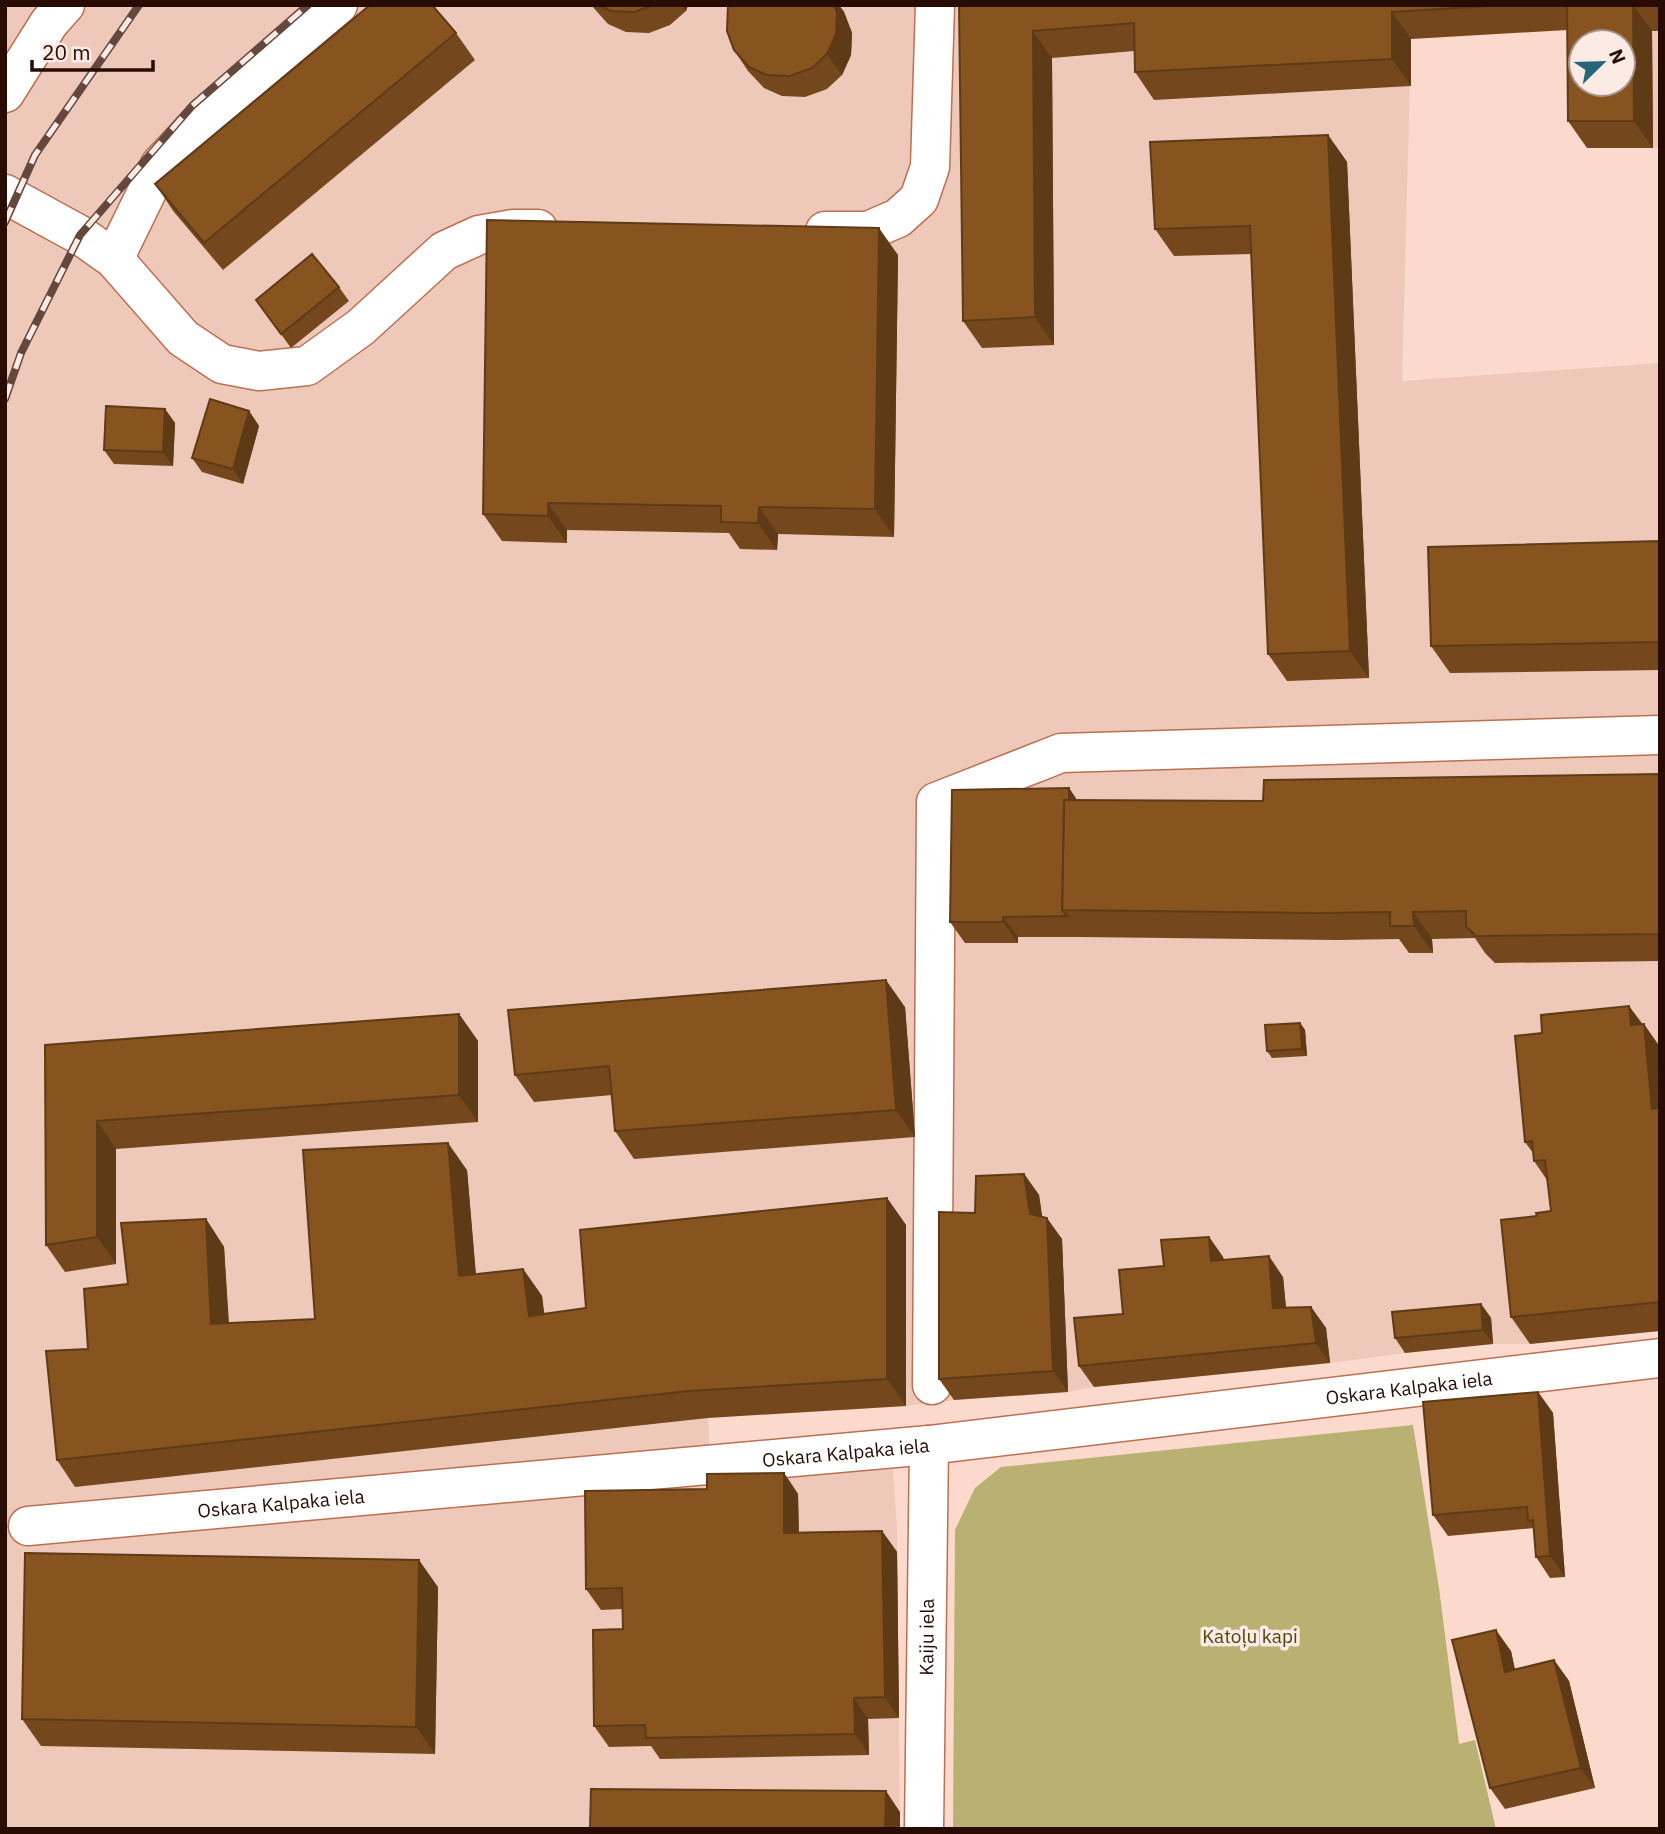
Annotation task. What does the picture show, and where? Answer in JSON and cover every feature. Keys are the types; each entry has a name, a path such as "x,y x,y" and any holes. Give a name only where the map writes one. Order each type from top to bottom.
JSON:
{"street":[{"path":"5,93 48,23 65,5"},
{"path":"114,259 160,165 206,116 338,5"},
{"path":"786,231 868,231 898,218 919,199 930,167 934,5"},
{"path":"5,194 80,235 114,259 183,338 222,364 259,371 307,366 361,327 444,251 479,235 513,229 568,229"},
{"path":"932,1385 936,802 1061,754 1660,735"},
{"name":"Oskara Kalpaka iela","path":"27,1526 929,1445 1660,1358"},
{"name":"Kaiju iela","path":"924,1829 929,1445"}],"shaded area":[{"path":"5,5 1660,5 1660,148 1587,148 1587,98 1637,98 1637,28 1567,28 1411,39 1402,381 1660,363 1660,1331 1405,1353 1068,1392 906,1406 708,1418 711,1481 893,1469 897,1528 900,1829 5,1829"}],"green space":[{"name":"Katoļu kapi","path":"1413,1425 1439,1588 1459,1744 1475,1740 1496,1829 953,1829 955,1530 975,1488 1001,1467"}],"building":[{"path":"370,5 432,5 456,33 204,243 155,184"},
{"path":"598,5 653,5 634,12 611,11"},
{"path":"728,5 834,5 837,12 836,34 827,54 812,68 790,76 767,75 749,67 734,50 727,31"},
{"path":"959,5 1505,5 1392,12 1392,59 1135,72 1134,23 1033,31 1035,317 963,321"},
{"path":"1567,5 1633,5 1633,28 1567,28"},
{"path":"1568,98 1634,98 1634,121 1568,121"},
{"path":"1328,135 1350,651 1268,654 1250,226 1155,229 1150,142"},
{"path":"487,220 879,228 875,509 759,507 758,523 721,522 721,506 548,503 548,516 483,514"},
{"path":"312,254 339,287 281,334 256,300"},
{"path":"210,399 249,411 233,469 192,458"},
{"path":"106,406 165,409 163,452 104,450"},
{"path":"1660,541 1660,642 1431,646 1428,547"},
{"path":"1660,774 1660,934 1476,936 1466,926 1466,911 1413,912 1414,926 1390,926 1390,912 1062,910 1064,800 1263,801 1264,780"},
{"path":"1069,788 1069,800 1064,800 1062,910 1067,916 1003,917 1003,922 950,922 952,790"},
{"path":"886,980 896,1110 615,1131 609,1066 515,1075 508,1010"},
{"path":"1629,1006 1631,1025 1644,1024 1652,1109 1660,1108 1660,1302 1511,1317 1501,1220 1537,1216 1536,1213 1551,1211 1545,1160 1534,1161 1532,1141 1525,1142 1515,1036 1542,1033 1541,1015"},
{"path":"459,1014 459,1095 97,1121 97,1237 46,1245 45,1045"},
{"path":"1300,1023 1302,1049 1267,1051 1265,1025"},
{"path":"448,1143 459,1276 523,1269 529,1316 586,1308 580,1230 887,1198 887,1379 689,1391 57,1460 46,1351 88,1349 84,1289 128,1284 121,1223 206,1219 211,1324 315,1319 303,1150"},
{"path":"1024,1174 1030,1214 1047,1218 1053,1371 939,1379 939,1212 975,1213 976,1176"},
{"path":"1209,1237 1211,1261 1269,1256 1273,1308 1311,1307 1316,1343 1079,1366 1074,1318 1123,1314 1119,1270 1164,1266 1161,1240"},
{"path":"1481,1304 1483,1330 1395,1338 1392,1312"},
{"path":"1538,1392 1550,1556 1536,1557 1533,1520 1528,1521 1527,1507 1433,1515 1423,1402"},
{"path":"784,1473 784,1533 882,1531 885,1697 854,1698 855,1734 646,1738 645,1725 594,1726 593,1630 623,1629 622,1588 586,1589 585,1491 707,1489 707,1474"},
{"path":"25,1553 419,1560 416,1727 22,1719"},
{"path":"1496,1630 1505,1672 1554,1660 1581,1768 1490,1788 1452,1640"},
{"path":"591,1789 886,1791 885,1829 590,1829"}],"railway":[{"path":"5,222 35,155 139,5"},
{"path":"5,399 21,353 80,235 192,106 308,5"}]}
